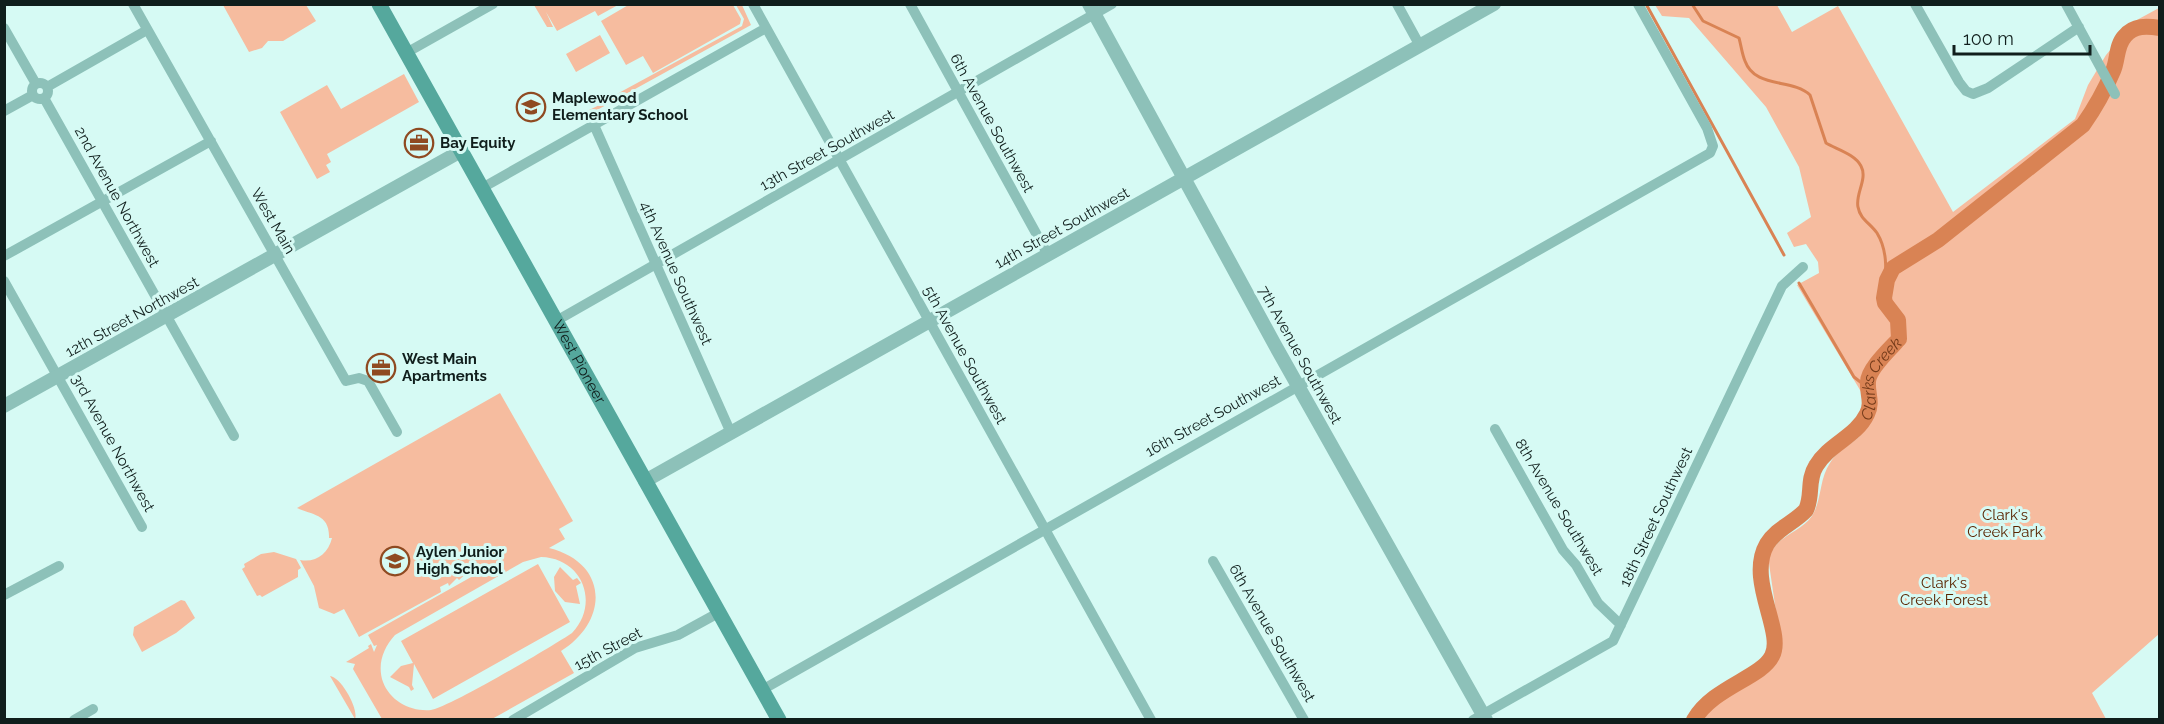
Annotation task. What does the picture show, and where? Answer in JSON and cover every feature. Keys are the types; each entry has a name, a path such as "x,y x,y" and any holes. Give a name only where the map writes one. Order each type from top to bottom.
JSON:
{"main road":[{"name":"West Pioneer","path":"379,4 779,720"}],"street":[{"name":"West Main","path":"133,4 346,381 359,378 368,381 397,432"},
{"path":"406,53 493,4"},
{"name":"5th Avenue Southwest","path":"753,4 1150,720"},
{"name":"6th Avenue Southwest","path":"910,4 1048,255"},
{"name":"13th Street Southwest","path":"556,321 958,93 1092,9 1113,4"},
{"path":"1396,4 1420,46"},
{"name":"14th Street Southwest","path":"645,481 1494,4"},
{"name":"16th Street Southwest","path":"762,690 1710,153 1713,146 1707,128 1638,4"},
{"path":"1915,4 1959,82 1966,91 1973,94 1988,88 2079,27"},
{"path":"2066,4 2115,94"},
{"name":"7th Avenue Southwest","path":"1092,9 1480,718"},
{"name":"2nd Avenue Northwest","path":"4,28 234,436"},
{"path":"482,188 766,28"},
{"path":"4,111 147,30"},
{"name":"4th Avenue Southwest","path":"594,125 731,433"},
{"path":"4,256 211,141"},
{"name":"12th Street Northwest","path":"4,406 461,151"},
{"name":"18th Street Southwest","path":"1480,718 1613,641 1782,286 1803,267"},
{"name":"3rd Avenue Northwest","path":"4,281 142,526"},
{"name":"8th Avenue Southwest","path":"1495,429 1563,550 1576,565 1598,603 1622,626"},
{"name":"6th Avenue Southwest","path":"1213,561 1304,720"},
{"path":"4,595 59,567"},
{"name":"15th Street","path":"513,720 635,648 678,635 720,612"},
{"path":"74,720 93,709"}],"green space":[{"path":"630,4 733,5 741,19 740,24 653,73 643,56 626,65 601,21"},
{"path":"223,5 306,5 316,21 283,41 268,41 262,48 249,52"},
{"path":"534,5 618,5 598,16 595,11 557,31 546,12 553,27 547,27"},
{"path":"736,5 742,5 751,25 588,115 587,111 742,26 744,19"},
{"name":"Clark's Creek Forest","path":"1655,5 1777,5 1792,32 1838,6 1953,212 2075,119 2088,85 2106,55 2135,21 2159,8 2159,634 2092,693 2106,719 1704,719 1718,700 1767,669 1776,659 1780,639 1768,557 1778,543 1812,516 1826,469 1836,455 1864,431 1872,410 1797,285 1819,273 1818,262 1806,244 1794,247 1787,233 1811,217 1799,167 1766,107 1689,18 1662,16"},
{"path":"600,35 610,53 576,72 566,54"},
{"path":"404,74 419,102 327,154 331,162 326,165 330,172 317,179 280,112 327,85 341,109"},
{"path":"500,393 573,521 559,529 565,539 549,548 569,556 583,566 592,579 596,594 594,609 588,624 577,639 561,651 574,673 492,719 382,719 353,669 355,664 346,662 369,648 371,644 374,652 377,645 374,646 368,635 473,576 468,572 449,586 448,583 440,587 441,592 359,637 344,609 334,614 319,608 314,586 300,560 316,559 328,549 332,538 329,538 327,524 323,520 297,508","holes":["541,557 556,559 568,565 577,574 586,596 585,609 572,633 501,676 441,707 431,710 409,707 396,700 386,689 381,676 381,663 384,651 395,635 523,562"]},
{"path":"274,552 296,559 301,568 298,570 298,577 262,597 257,596 242,569 245,567 244,564 261,554"},
{"path":"538,564 570,622 433,699 414,664 412,685 414,689 411,691 409,687 390,677 401,666 413,663 401,641"},
{"path":"560,567 573,580 577,578 581,583 576,586 580,604 565,602 555,591 554,577"},
{"path":"181,600 185,601 195,618 176,633 142,652 133,635 134,627"},
{"path":"330,676 344,687 354,708 355,719"}],"waterway":[{"path":"1646,4 1784,255"},
{"path":"1692,4 1703,21 1739,38 1745,61 1757,76 1794,86 1810,95 1826,143 1850,155 1861,166 1863,176 1858,207 1863,218 1881,240 1885,261 1885,292"},
{"name":"Clarks Creek","path":"1694,720 1713,699 1758,671 1772,656 1775,646 1774,633 1763,589 1762,558 1771,538 1806,510 1813,471 1821,458 1856,429 1867,414 1870,406 1869,377 1880,359 1899,339 1898,320 1885,303 1884,298 1887,280 1893,268 1938,240 2083,125 2110,78 2122,40 2129,32 2137,28 2160,28"},
{"path":"1799,283 1854,377 1868,388"}],"place":[{"name":"Maplewood Elementary School","path":"531,107"},
{"name":"Bay Equity","path":"419,143"},
{"name":"West Main Apartments","path":"381,368"},
{"name":"Aylen Junior High School","path":"395,561"}],"park label":[{"name":"Clark's Creek Park","path":"2005,524"}]}
